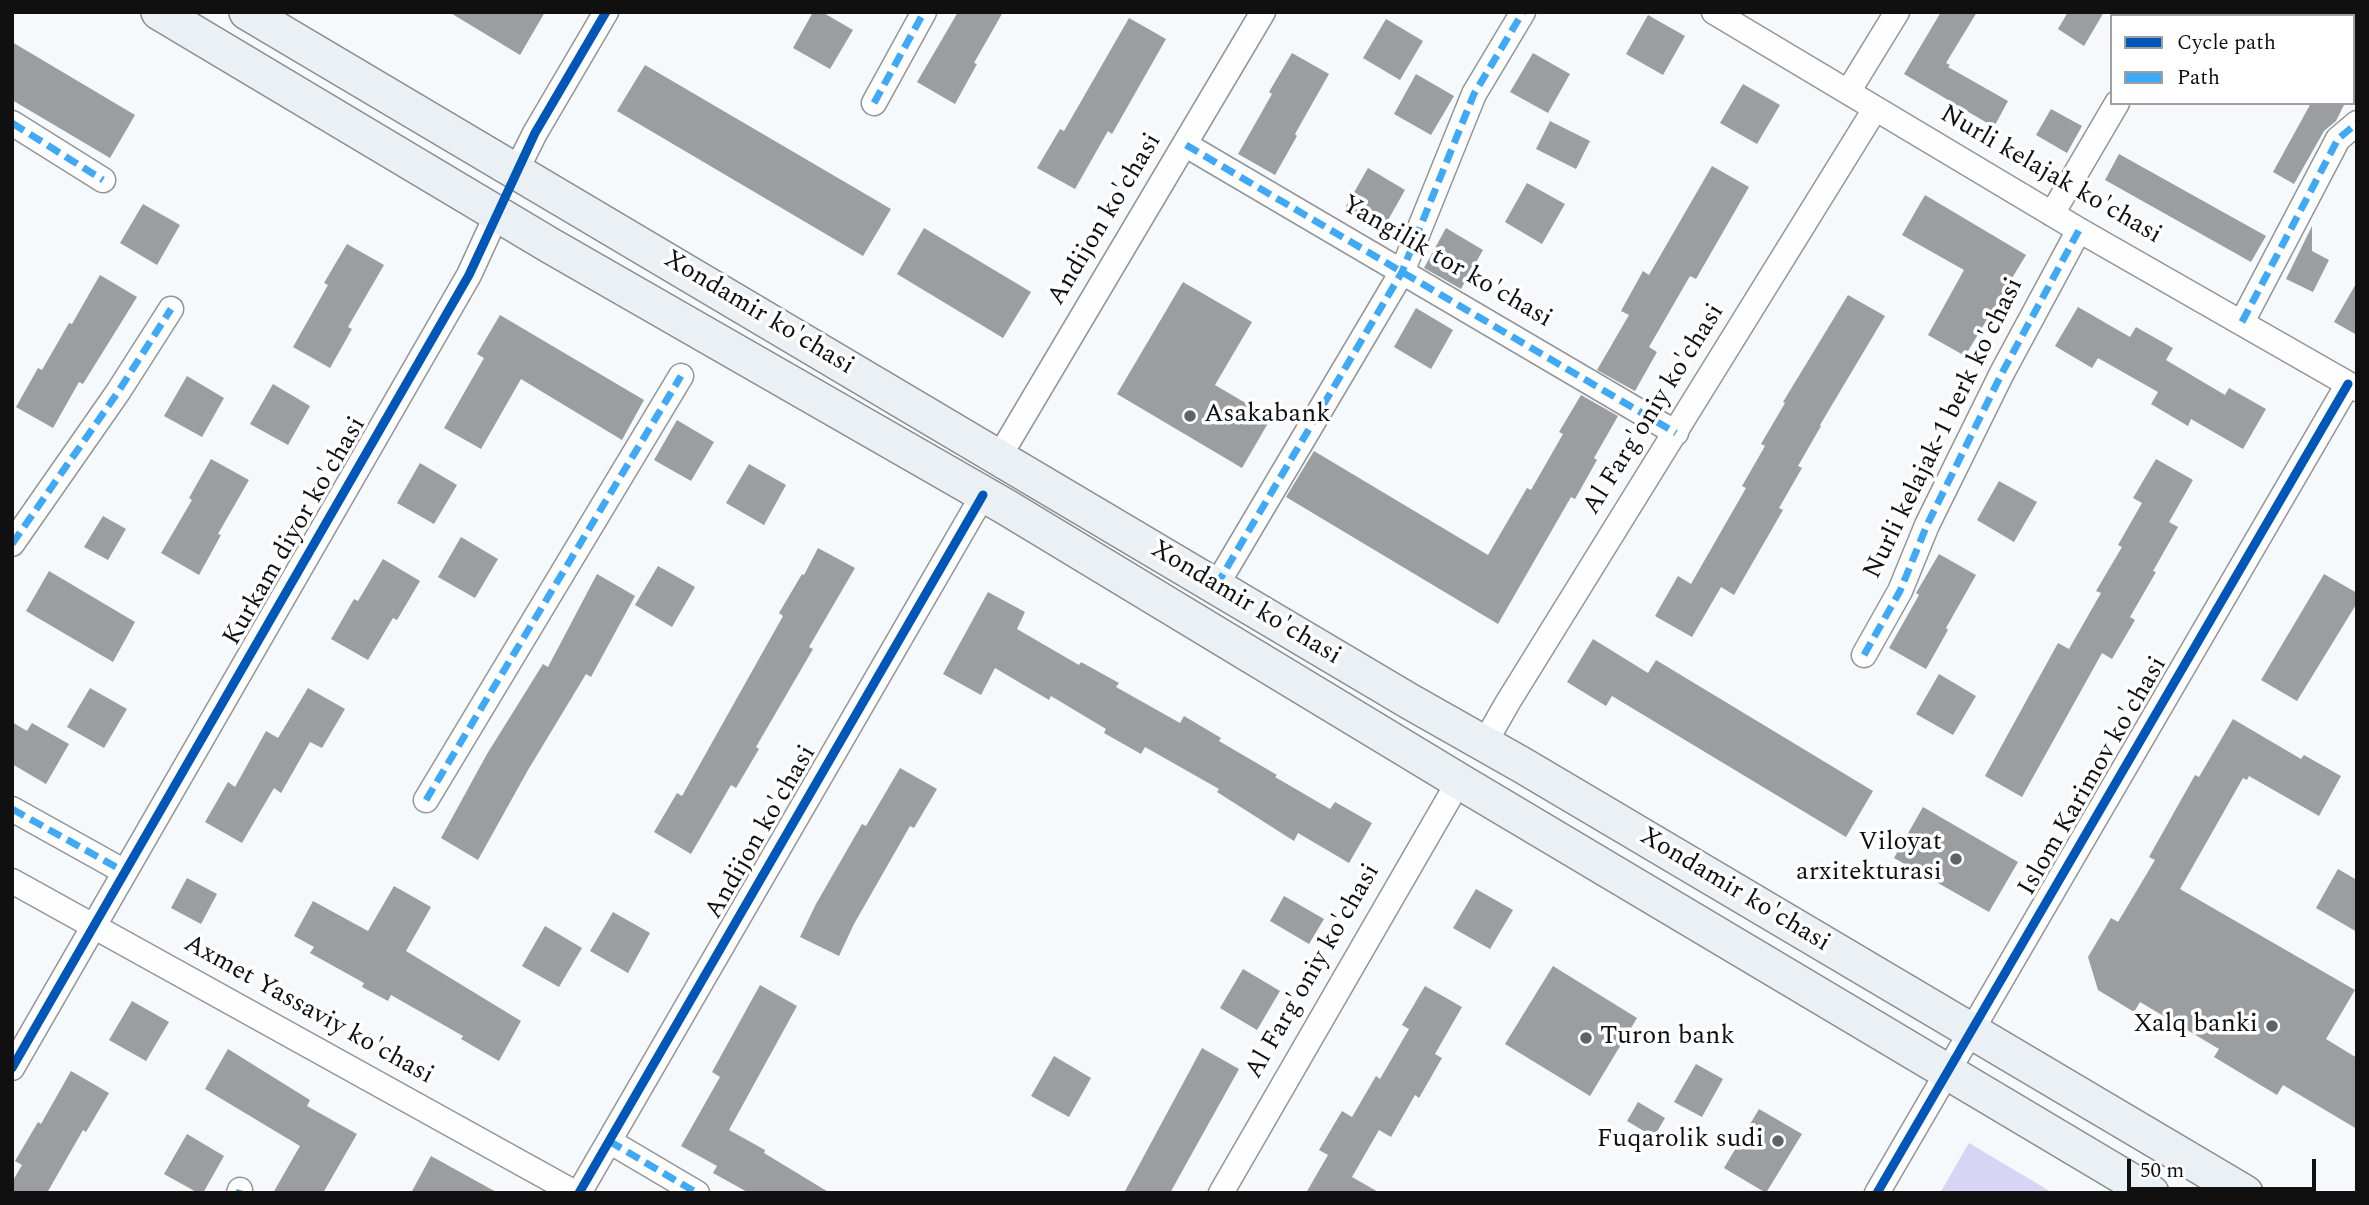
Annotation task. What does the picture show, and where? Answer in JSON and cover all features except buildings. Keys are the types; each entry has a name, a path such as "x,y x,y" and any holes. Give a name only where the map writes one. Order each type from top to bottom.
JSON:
{"main road":[{"name":"Xondamir ko'chasi","path":"159,12 497,214 983,495 2151,1193"},
{"name":"Xondamir ko'chasi","path":"247,12 2245,1193"},
{"name":"Kurkam diyor ko'chasi","path":"497,214 516,171"}],"street":[{"name":"Kurkam diyor ko'chasi","path":"516,171 535,133 607,12"},
{"path":"873,103 924,12"},
{"name":"Andijon ko'chasi","path":"999,457 1263,12"},
{"path":"1216,586 1402,272 1474,94 1523,12"},
{"name":"Nurli kelajak ko'chasi","path":"1714,12 2079,230 2352,386"},
{"path":"1848,92 1897,12"},
{"path":"2052,214 2116,105"},
{"name":"Al Farg'oniy ko'chasi","path":"1485,744 1508,702 1875,108"},
{"path":"12,123 103,180"},
{"path":"2242,322 2338,139 2357,123"},
{"name":"Yangilik tor ko'chasi","path":"1186,145 1676,433"},
{"name":"Kurkam diyor ko'chasi","path":"12,1068 469,275 497,214"},
{"name":"Nurli kelajak-1 berk ko'chasi","path":"1864,655 1900,591 1927,525 2002,373 2079,230"},
{"path":"12,544 172,309"},
{"path":"426,800 681,376"},
{"name":"Islom Karimov ko'chasi","path":"1877,1193 1970,1030 2352,386"},
{"name":"Andijon ko'chasi","path":"577,1193 983,495"},
{"name":"Al Farg'oniy ko'chasi","path":"1221,1193 1459,781"},
{"path":"12,809 125,872"},
{"name":"Axmet Yassaviy ko'chasi","path":"12,881 577,1193"},
{"path":"609,1141 697,1193"}],"shaded area":[{"path":"1969,1143 2053,1193 1940,1193"}],"marked path":[{"path":"874,103 924,12"},
{"path":"1216,586 1402,272 1474,94 1523,12"},
{"path":"12,123 103,180"},
{"path":"2242,322 2338,139 2357,123"},
{"path":"1186,145 1676,433"},
{"path":"1864,655 1900,591 1927,525 2002,373 2079,230"},
{"path":"12,544 118,392 171,309"},
{"path":"426,800 681,376"},
{"path":"12,809 125,872"},
{"path":"609,1141 697,1193"}],"cycle path":[{"path":"12,1068 469,275 535,133 606,12"},
{"path":"1877,1193 2348,384"},
{"path":"579,1193 983,495"}],"place":[{"name":"Asakabank","path":"1190,416"},
{"name":"Viloyat arxitekturasi","path":"1956,859"},
{"name":"Xalq banki","path":"2272,1026"},
{"name":"Turon bank","path":"1586,1038"},
{"name":"Fuqarolik sudi","path":"1778,1141"}]}
